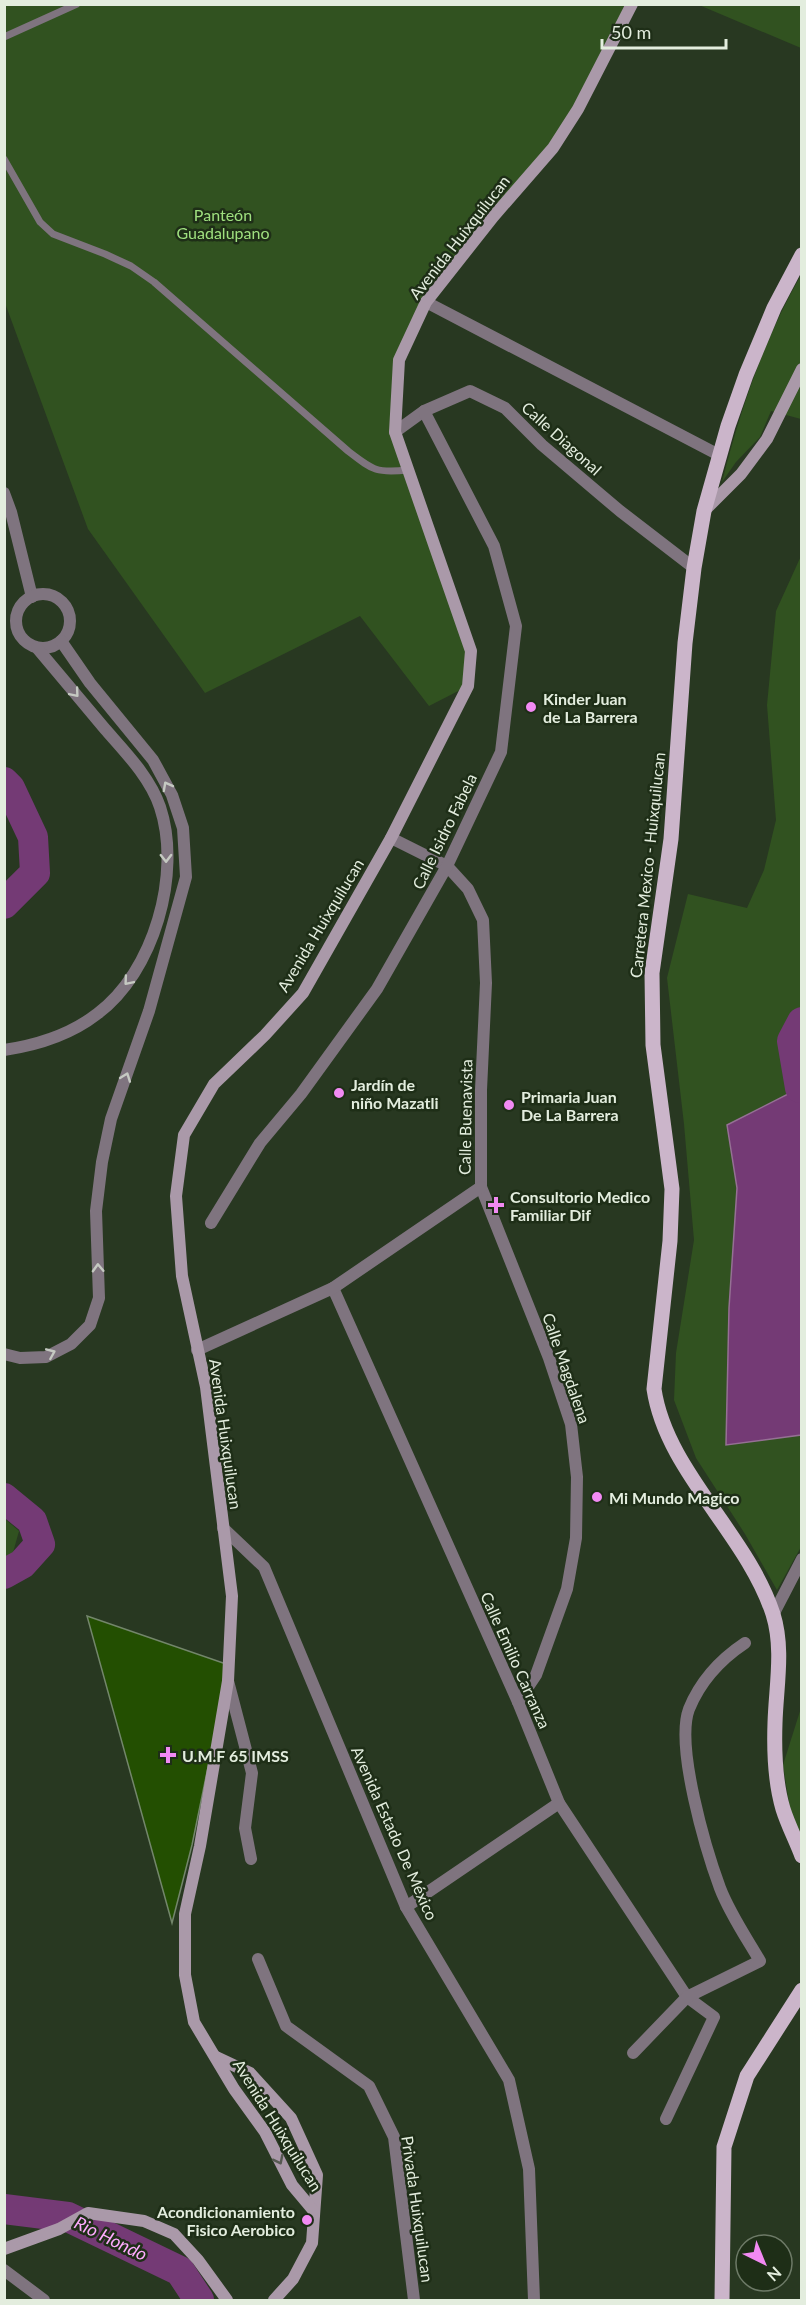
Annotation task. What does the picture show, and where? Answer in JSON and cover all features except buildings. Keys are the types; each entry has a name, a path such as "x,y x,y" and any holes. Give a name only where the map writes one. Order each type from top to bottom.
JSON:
{"main road":[{"name":"Carretera Mexico - Huixquilucan","path":"801,255 774,308 746,375 719,455 704,511 685,643 671,839 652,973 653,1045 672,1189 670,1241 654,1389 662,1425 673,1446 743,1553 761,1585 773,1615 778,1636 779,1665 775,1724 778,1785 783,1809 801,1856"},
{"path":"722,2301 724,2148 747,2076 801,1990"}],"street":[{"name":"Avenida Huixquilucan","path":"313,2210 292,2185 265,2132 234,2089 194,2022 185,1975 185,1914 200,1846 228,1681 232,1596 206,1387 182,1276 176,1196 184,1136 214,1084 265,1035 303,993 391,838 468,686 471,651 395,432 399,360 426,302 493,217 553,148 578,109 632,4"},
{"path":"426,302 719,455"},
{"path":"704,511 741,474 767,439 801,369"},
{"name":"Calle Diagonal","path":"395,432 424,411 470,391 505,408 542,445 620,512 694,568"},
{"name":"Calle Isidro Fabela","path":"211,1223 260,1143 301,1094 377,988 447,866 501,752 516,626 494,546 424,411"},
{"path":"4,493 11,512 32,597"},
{"path":"48,595 63,603 70,618 69,627 61,641 46,649 37,648 22,640 16,625 19,608 32,597 48,595"},
{"path":"4,1354 20,1358 46,1357 70,1344 90,1325 99,1298 96,1211 102,1162 111,1119 149,1011 186,877 183,828 172,795 153,760 90,683 61,641"},
{"path":"4,1050 36,1045 66,1033 98,1014 133,977 155,930 167,884 166,843 160,806 140,771 37,648"},
{"name":"Calle Buenavista","path":"197,1350 333,1288 481,1187 481,1090 486,983 483,920 468,889 447,866 391,838"},
{"name":"Calle Magdalena","path":"481,1187 549,1358 571,1424 577,1477 576,1538 567,1589 536,1675 518,1702"},
{"name":"Calle Emilio Carranza","path":"333,1288 518,1702 559,1803 687,1997 714,2017 666,2119"},
{"name":"Avenida Estado De México","path":"223,1528 264,1567 406,1907 508,2080 530,2169 534,2301"},
{"path":"773,1615 801,1559"},
{"path":"633,2053 687,1997 760,1961 720,1888 689,1777 685,1738 689,1710 704,1682 727,1655 745,1643"},
{"path":"228,1681 252,1773 245,1828 251,1859"},
{"path":"406,1907 559,1803"},
{"name":"Privada Huixquilucan","path":"258,1959 286,2026 369,2086 394,2137 414,2301"},
{"name":"Avenida Huixquilucan","path":"216,2057 250,2073 291,2118 317,2175 312,2243 293,2279 274,2301"},
{"path":"4,2249 59,2229 88,2213 144,2221 174,2234 198,2260 227,2301"},
{"path":"4,2270 44,2301"}],"lane":[{"path":"4,37 77,4"},
{"path":"4,159 40,222 52,234 114,258 154,282 348,451 371,468 381,472 408,470"}],"green space":[{"name":"Panteón Guadalupano","path":"5,5 632,5 578,109 426,302 399,360 395,432 471,651 468,686 429,706 360,616 205,693 88,529 5,303"},
{"path":"699,5 801,5 801,48"},
{"path":"801,275 801,419 771,411 760,437 736,462 722,482 754,376 776,324"},
{"path":"801,556 802,1545 777,1590 745,1534 696,1458 674,1400 676,1353 694,1240 684,1124 667,978 688,894 747,908 764,870 776,820 767,705 776,611"},
{"path":"5,1519 19,1531 12,1556 5,1560"},
{"path":"801,1708 801,1842 791,1815 783,1765"}],"shaded area":[{"path":"801,1083 801,1435 726,1445 729,1308 737,1188 727,1125 800,1088"}],"waterway":[{"name":"Rio Hondo","path":"4,782 10,788 33,837 35,873 4,904"},
{"path":"800,1088 792,1041 802,1022"},
{"name":"Rio Hondo","path":"4,1498 32,1521 40,1544 22,1564 4,1574"},
{"name":"Rio Hondo","path":"4,2209 68,2217 180,2271 199,2300"}],"place":[{"name":"Kinder Juan de La Barrera","path":"531,707"},
{"name":"Jardín de niño Mazatli","path":"339,1093"},
{"name":"Primaria Juan De La Barrera","path":"509,1105"},
{"name":"Consultorio Medico Familiar Dif","path":"496,1205"},
{"name":"Mi Mundo Magico","path":"597,1497"},
{"name":"U.M.F 65 IMSS","path":"168,1755"},
{"name":"Acondicionamiento Fisico Aerobico","path":"307,2220"}]}
